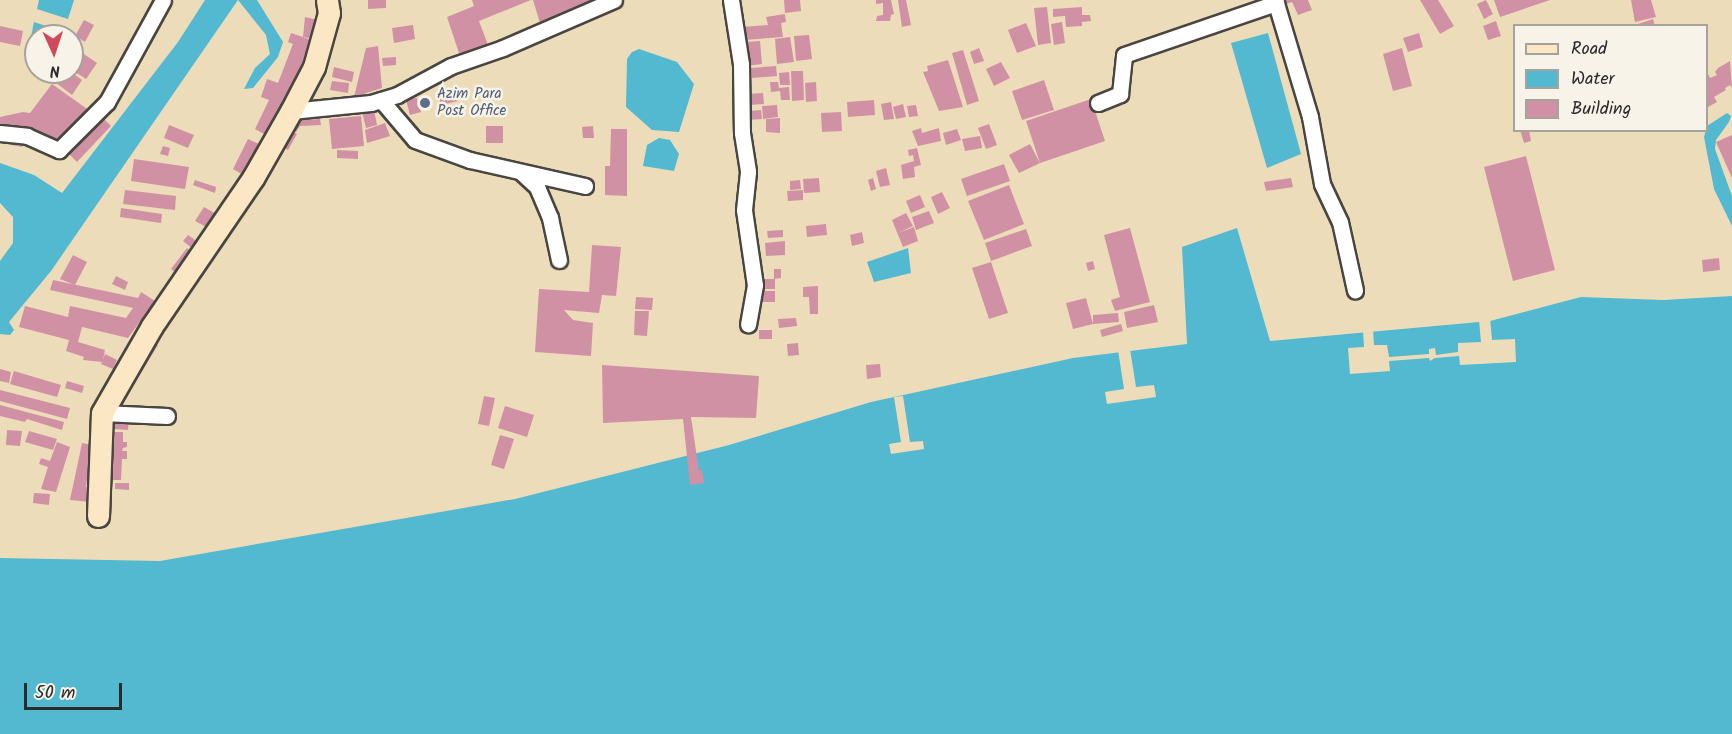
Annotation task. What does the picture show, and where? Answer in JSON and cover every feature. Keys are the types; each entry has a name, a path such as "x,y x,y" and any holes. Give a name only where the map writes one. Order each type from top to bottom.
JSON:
{"main road":[{"path":"98,516 102,414 152,326 253,178 291,111 314,67 329,13 327,0"}],"street":[{"path":"0,133 27,136 59,150 107,102 163,0"},
{"path":"291,111 381,100 397,95 452,66 502,48 614,0"},
{"path":"731,0 741,64 742,133 748,172 744,210 755,285 748,324"},
{"path":"1098,102 1120,94 1124,55 1275,2 1310,117 1322,184 1340,222 1355,290"},
{"path":"381,100 415,140 470,160 585,186"},
{"path":"522,173 537,187 546,207 559,260"},
{"path":"102,414 167,416"}],"water":[{"path":"39,0 74,0 68,19 37,9"},
{"path":"205,0 238,0 51,271 9,322 14,330 10,335 0,334 0,261 13,243 13,217 0,203 0,163 34,175 62,193 178,42"},
{"path":"238,0 257,0 283,42 278,57 253,88 244,89 255,68 270,54 266,35"},
{"path":"1268,33 1301,154 1267,168 1231,43"},
{"path":"639,49 677,62 694,84 679,132 652,130 626,107 627,59 632,52"},
{"path":"1727,113 1731,116 1716,140 1715,149 1732,196 1732,226 1714,189 1704,137 1705,132 1708,132 1708,125"},
{"path":"659,138 670,140 679,154 674,171 643,166 647,145"},
{"path":"1237,228 1270,341 1490,321 1581,297 1663,300 1732,296 1732,734 0,734 0,558 160,561 515,499 729,445 871,402 1073,358 1187,344 1182,247"},
{"path":"908,248 911,273 874,282 867,262"}],"pier":[{"path":"1490,318 1492,340 1515,339 1516,362 1460,365 1459,356 1435,358 1430,361 1429,358 1389,361 1390,371 1350,374 1348,348 1364,347 1363,331 1373,330 1374,345 1387,345 1389,357 1429,354 1429,349 1435,348 1436,355 1458,352 1458,343 1481,342 1479,320"},
{"path":"1130,349 1136,387 1154,385 1156,397 1107,404 1105,392 1124,389 1118,350"},
{"path":"903,396 910,442 923,441 924,449 891,454 889,444 901,442 894,397"}],"building":[{"path":"368,0 386,0 386,8 368,9"},
{"path":"472,0 531,0 479,21 488,45 460,56 447,17 474,6"},
{"path":"533,0 593,0 540,23"},
{"path":"784,0 800,0 801,11 785,13"},
{"path":"876,0 891,0 894,14 891,15 890,21 876,21 877,16 883,15 883,3 876,4"},
{"path":"898,0 906,0 911,25 902,27"},
{"path":"1282,0 1308,0 1312,10 1298,15 1292,2 1283,5"},
{"path":"1420,0 1438,0 1454,26 1440,34"},
{"path":"1486,0 1493,14 1484,19 1477,4"},
{"path":"1494,0 1550,0 1500,17"},
{"path":"1631,0 1651,0 1656,17 1635,22"},
{"path":"1047,7 1051,43 1038,45 1034,8"},
{"path":"1082,7 1082,15 1090,15 1091,21 1082,22 1082,26 1066,27 1065,16 1053,17 1053,9"},
{"path":"785,14 786,22 781,23 783,37 744,40 742,27 768,25 766,17"},
{"path":"305,17 318,20 315,39 303,37"},
{"path":"1653,19 1654,24 1638,24"},
{"path":"84,20 94,25 85,42 84,24 82,24"},
{"path":"1496,21 1501,36 1488,40 1483,26"},
{"path":"1062,22 1065,43 1054,45 1051,24"},
{"path":"1026,23 1036,46 1017,53 1008,30"},
{"path":"413,25 415,39 394,43 392,28"},
{"path":"0,26 23,31 20,46 0,42"},
{"path":"291,33 312,40 281,110 266,135 255,129 269,100 261,97 267,79 278,83 293,44 288,42"},
{"path":"1419,33 1423,47 1408,52 1403,38"},
{"path":"809,35 812,59 796,61 794,36"},
{"path":"790,37 794,62 777,64 775,39"},
{"path":"760,41 762,64 746,66 744,42"},
{"path":"378,46 382,88 354,97 366,48"},
{"path":"979,48 984,61 974,64 970,52"},
{"path":"1402,48 1412,86 1393,91 1383,54"},
{"path":"963,50 979,101 967,105 952,53"},
{"path":"84,54 97,63 86,79 84,78"},
{"path":"396,57 396,65 383,66 382,58"},
{"path":"948,60 963,107 939,111 923,72 928,71 927,66"},
{"path":"1730,61 1732,88 1730,85 1725,88 1726,90 1714,97 1717,102 1708,107 1708,74 1710,78 1717,75 1715,72"},
{"path":"1001,62 1010,78 994,86 986,69"},
{"path":"776,66 777,76 752,78 751,68"},
{"path":"334,67 354,72 352,82 332,77"},
{"path":"791,71 803,71 804,100 792,101"},
{"path":"789,72 790,85 780,85 779,73"},
{"path":"1044,80 1054,110 1022,120 1012,91"},
{"path":"332,81 349,83 348,93 330,90"},
{"path":"770,82 778,82 779,88 789,87 790,100 781,100 780,91 771,92"},
{"path":"816,82 817,101 806,102 805,83"},
{"path":"52,84 90,111 61,143 0,125 0,117 23,112 30,113"},
{"path":"58,84 79,84 72,95"},
{"path":"455,92 458,101 441,105 439,97"},
{"path":"763,93 764,104 749,105 748,94"},
{"path":"417,98 421,112 410,115 406,100"},
{"path":"1091,99 1105,141 1040,163 1026,121"},
{"path":"874,100 875,115 848,117 847,102"},
{"path":"891,102 894,119 884,120 881,104"},
{"path":"903,104 906,117 896,119 893,107"},
{"path":"777,105 778,117 763,119 762,106"},
{"path":"916,105 918,116 909,117 907,106"},
{"path":"374,110 377,125 366,128 362,112"},
{"path":"761,110 762,119 748,120 748,111"},
{"path":"841,112 842,131 822,132 821,113"},
{"path":"98,113 111,126 77,162 64,149"},
{"path":"361,116 364,146 332,149 329,119"},
{"path":"780,118 780,133 766,132 766,119"},
{"path":"320,119 321,125 300,126 296,132 291,129 296,120"},
{"path":"385,123 390,136 367,143 365,130"},
{"path":"989,124 997,145 986,149 978,128"},
{"path":"169,125 194,135 188,148 164,138"},
{"path":"486,126 503,126 503,143 486,143"},
{"path":"593,126 594,138 583,138 582,127"},
{"path":"921,128 922,133 939,128 941,141 918,146 912,131"},
{"path":"611,129 627,129 627,196 605,195 605,166 610,166"},
{"path":"957,129 961,140 946,145 943,133"},
{"path":"290,130 297,134 288,150 281,146"},
{"path":"1521,132 1529,132 1531,141 1524,143"},
{"path":"3,134 24,138 22,147 1,143"},
{"path":"1732,135 1732,178 1716,142"},
{"path":"980,136 982,148 965,151 962,139"},
{"path":"248,139 261,145 245,176 233,169"},
{"path":"1030,144 1040,163 1019,173 1009,155"},
{"path":"163,146 170,148 168,156 160,154"},
{"path":"917,148 921,165 914,167 915,177 903,179 901,165 914,161 913,155 909,156 908,150"},
{"path":"337,150 358,151 358,159 337,158"},
{"path":"1526,156 1555,270 1513,281 1484,167"},
{"path":"134,159 189,167 185,189 131,181"},
{"path":"1004,164 1010,181 967,196 961,179"},
{"path":"886,168 890,185 880,187 876,171"},
{"path":"819,178 820,192 804,193 803,179"},
{"path":"873,178 876,189 871,191 868,180"},
{"path":"1291,178 1293,187 1266,191 1264,182"},
{"path":"195,180 216,187 215,193 193,185"},
{"path":"800,180 801,189 790,190 790,181"},
{"path":"1009,185 1024,224 984,240 968,201"},
{"path":"125,190 176,196 175,210 123,204"},
{"path":"803,190 803,200 788,201 787,191"},
{"path":"942,192 950,208 938,214 931,197"},
{"path":"920,195 925,207 911,213 906,201"},
{"path":"204,207 220,216 212,230 195,221"},
{"path":"121,208 162,214 161,223 120,217"},
{"path":"929,211 934,223 916,230 912,217"},
{"path":"906,213 913,226 898,233 914,227 918,241 903,247 892,220"},
{"path":"826,224 827,235 807,237 806,226"},
{"path":"1130,228 1150,302 1115,311 1111,300 1120,297 1104,235"},
{"path":"1026,229 1032,246 991,261 985,243"},
{"path":"783,230 783,237 768,238 767,231"},
{"path":"862,232 864,243 852,246 850,235"},
{"path":"188,235 198,242 193,249 183,241"},
{"path":"785,241 785,255 766,256 765,243"},
{"path":"592,245 621,247 616,296 602,295 599,313 564,310 573,320 593,323 591,356 535,352 539,289 589,292"},
{"path":"187,248 191,251 176,273 171,269"},
{"path":"73,255 87,262 75,285 60,279"},
{"path":"1719,258 1720,270 1703,272 1702,260"},
{"path":"1093,261 1095,269 1088,271 1086,263"},
{"path":"991,262 1008,313 989,319 972,268"},
{"path":"774,269 781,269 781,278 774,279"},
{"path":"116,276 128,282 125,290 112,284"},
{"path":"762,279 775,279 775,289 762,289"},
{"path":"53,280 138,298 141,292 155,301 128,338 82,327 78,342 105,350 103,360 105,354 117,360 113,369 101,364 102,362 83,360 84,357 66,351 69,340 19,327 25,306 68,317 70,306 126,318 133,308 50,290"},
{"path":"818,286 818,314 810,314 809,297 803,297 803,287"},
{"path":"762,291 775,291 775,302 761,302"},
{"path":"636,297 653,298 652,310 635,309"},
{"path":"1086,298 1093,324 1073,329 1066,303"},
{"path":"1154,305 1158,322 1127,328 1124,312"},
{"path":"635,311 649,311 647,336 634,335"},
{"path":"1118,313 1119,322 1093,324 1093,315"},
{"path":"796,318 797,326 779,328 778,319"},
{"path":"1121,324 1123,331 1102,337 1100,330"},
{"path":"759,330 772,330 772,339 759,339"},
{"path":"151,341 158,345 132,387 125,382"},
{"path":"798,343 799,355 788,356 787,344"},
{"path":"880,364 881,377 867,379 866,365"},
{"path":"602,365 759,376 756,418 691,417 699,471 702,470 704,483 690,485 683,419 603,423"},
{"path":"0,369 11,372 9,383 0,381"},
{"path":"14,371 61,385 57,397 10,384"},
{"path":"67,381 84,386 82,393 65,388"},
{"path":"0,390 70,408 67,419 0,401"},
{"path":"484,396 495,398 489,426 478,424"},
{"path":"0,405 64,422 62,430 27,419 25,422 0,416"},
{"path":"505,406 534,415 527,437 498,428"},
{"path":"114,416 129,417 128,430 113,429"},
{"path":"7,430 22,431 20,446 6,445"},
{"path":"29,431 57,439 53,450 25,442"},
{"path":"114,432 123,432 123,442 127,442 127,447 122,451 127,451 127,459 122,459 121,480 108,480 108,442 114,442"},
{"path":"500,435 514,439 504,469 491,465"},
{"path":"57,442 70,447 56,492 41,489 48,467 39,464 41,458 50,461"},
{"path":"82,443 92,445 86,487 92,487 91,502 70,500"},
{"path":"115,483 129,483 129,490 115,489"},
{"path":"34,493 50,494 49,505 33,503"}],"place":[{"name":"Azim Para Post Office","path":"425,103"}]}
